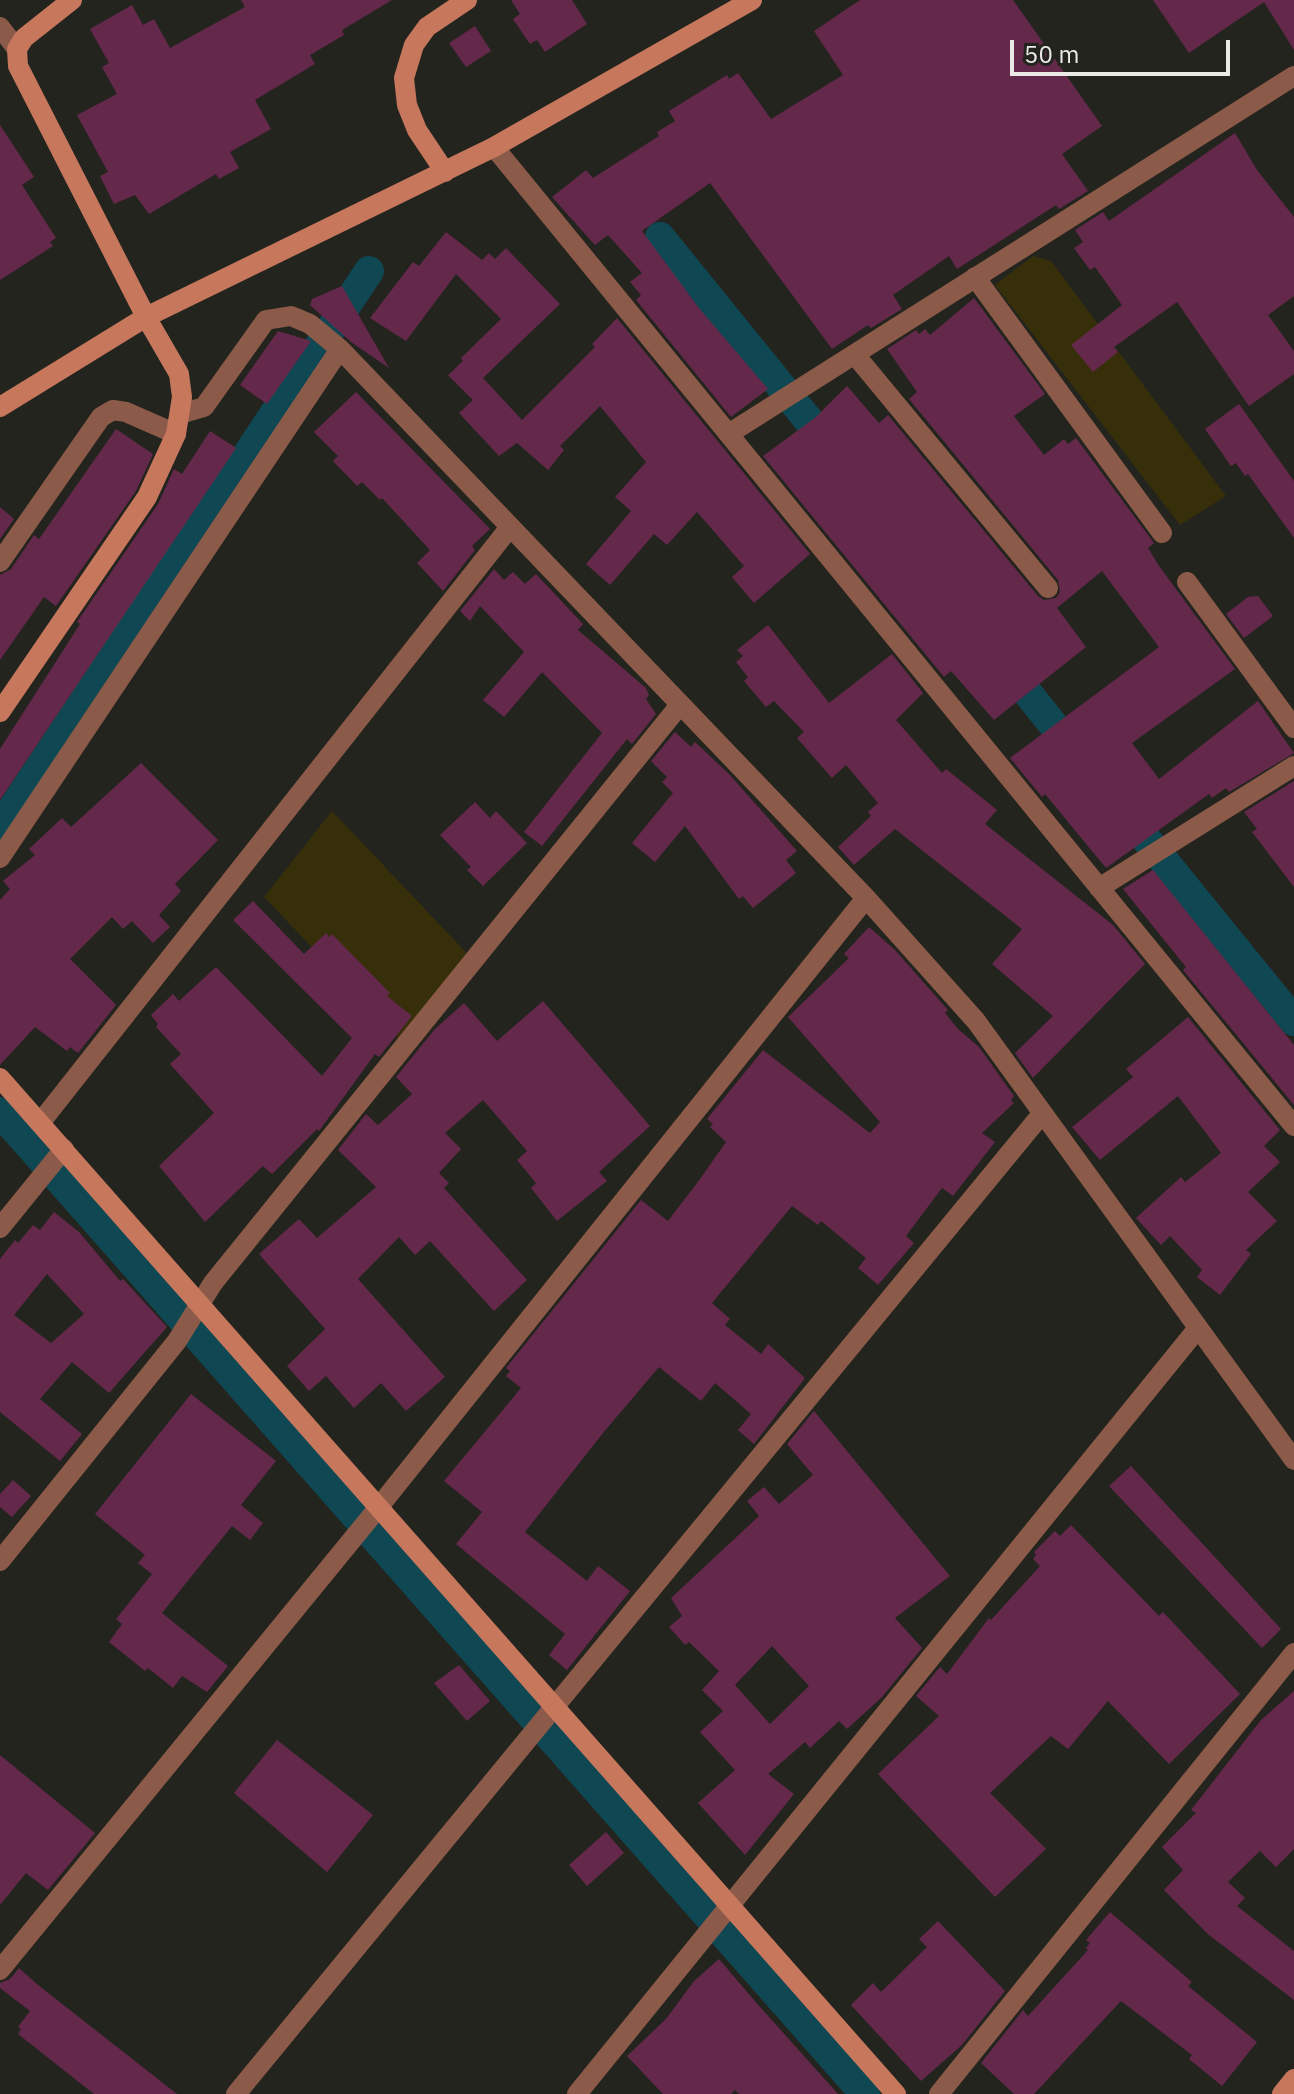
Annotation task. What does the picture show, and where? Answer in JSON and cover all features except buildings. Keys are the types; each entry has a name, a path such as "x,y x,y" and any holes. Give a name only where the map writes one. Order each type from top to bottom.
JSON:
{"street":[{"path":"17,49 24,38 72,0"},
{"path":"445,172 417,130 407,105 404,78 414,45 427,27 467,0"},
{"path":"0,407 146,317 494,147 752,0"},
{"path":"0,27 17,49 18,66 146,317 179,374 178,424 147,497 0,712"},
{"path":"730,433 1294,76"},
{"path":"494,147 1294,1126"},
{"path":"975,277 1162,533"},
{"path":"0,562 101,417 113,410 178,424 204,407 266,320 291,316 310,324 340,349 866,898 976,1021 1041,1115 1294,1460"},
{"path":"0,858 340,349"},
{"path":"856,356 1048,588"},
{"path":"40,1123 510,527"},
{"path":"1187,582 1294,728"},
{"path":"0,1561 200,1308 213,1283 679,706"},
{"path":"1099,888 1294,766"},
{"path":"0,1970 378,1508 866,898"},
{"path":"0,1078 896,2094"},
{"path":"236,2094 1041,1115"},
{"path":"0,1228 64,1149"},
{"path":"577,2094 1198,1328"},
{"path":"939,2094 1294,1653"},
{"path":"1282,2094 1294,2079"}],"shaded area":[{"path":"1033,256 1051,261 1226,496 1180,525 995,285"},
{"path":"332,811 478,965 408,1048 264,897"}],"waterway":[{"path":"660,237 835,453"},
{"path":"0,828 369,271"},
{"path":"1003,662 1078,756"},
{"path":"1121,808 1294,1021"},
{"path":"0,1112 865,2094"}]}
